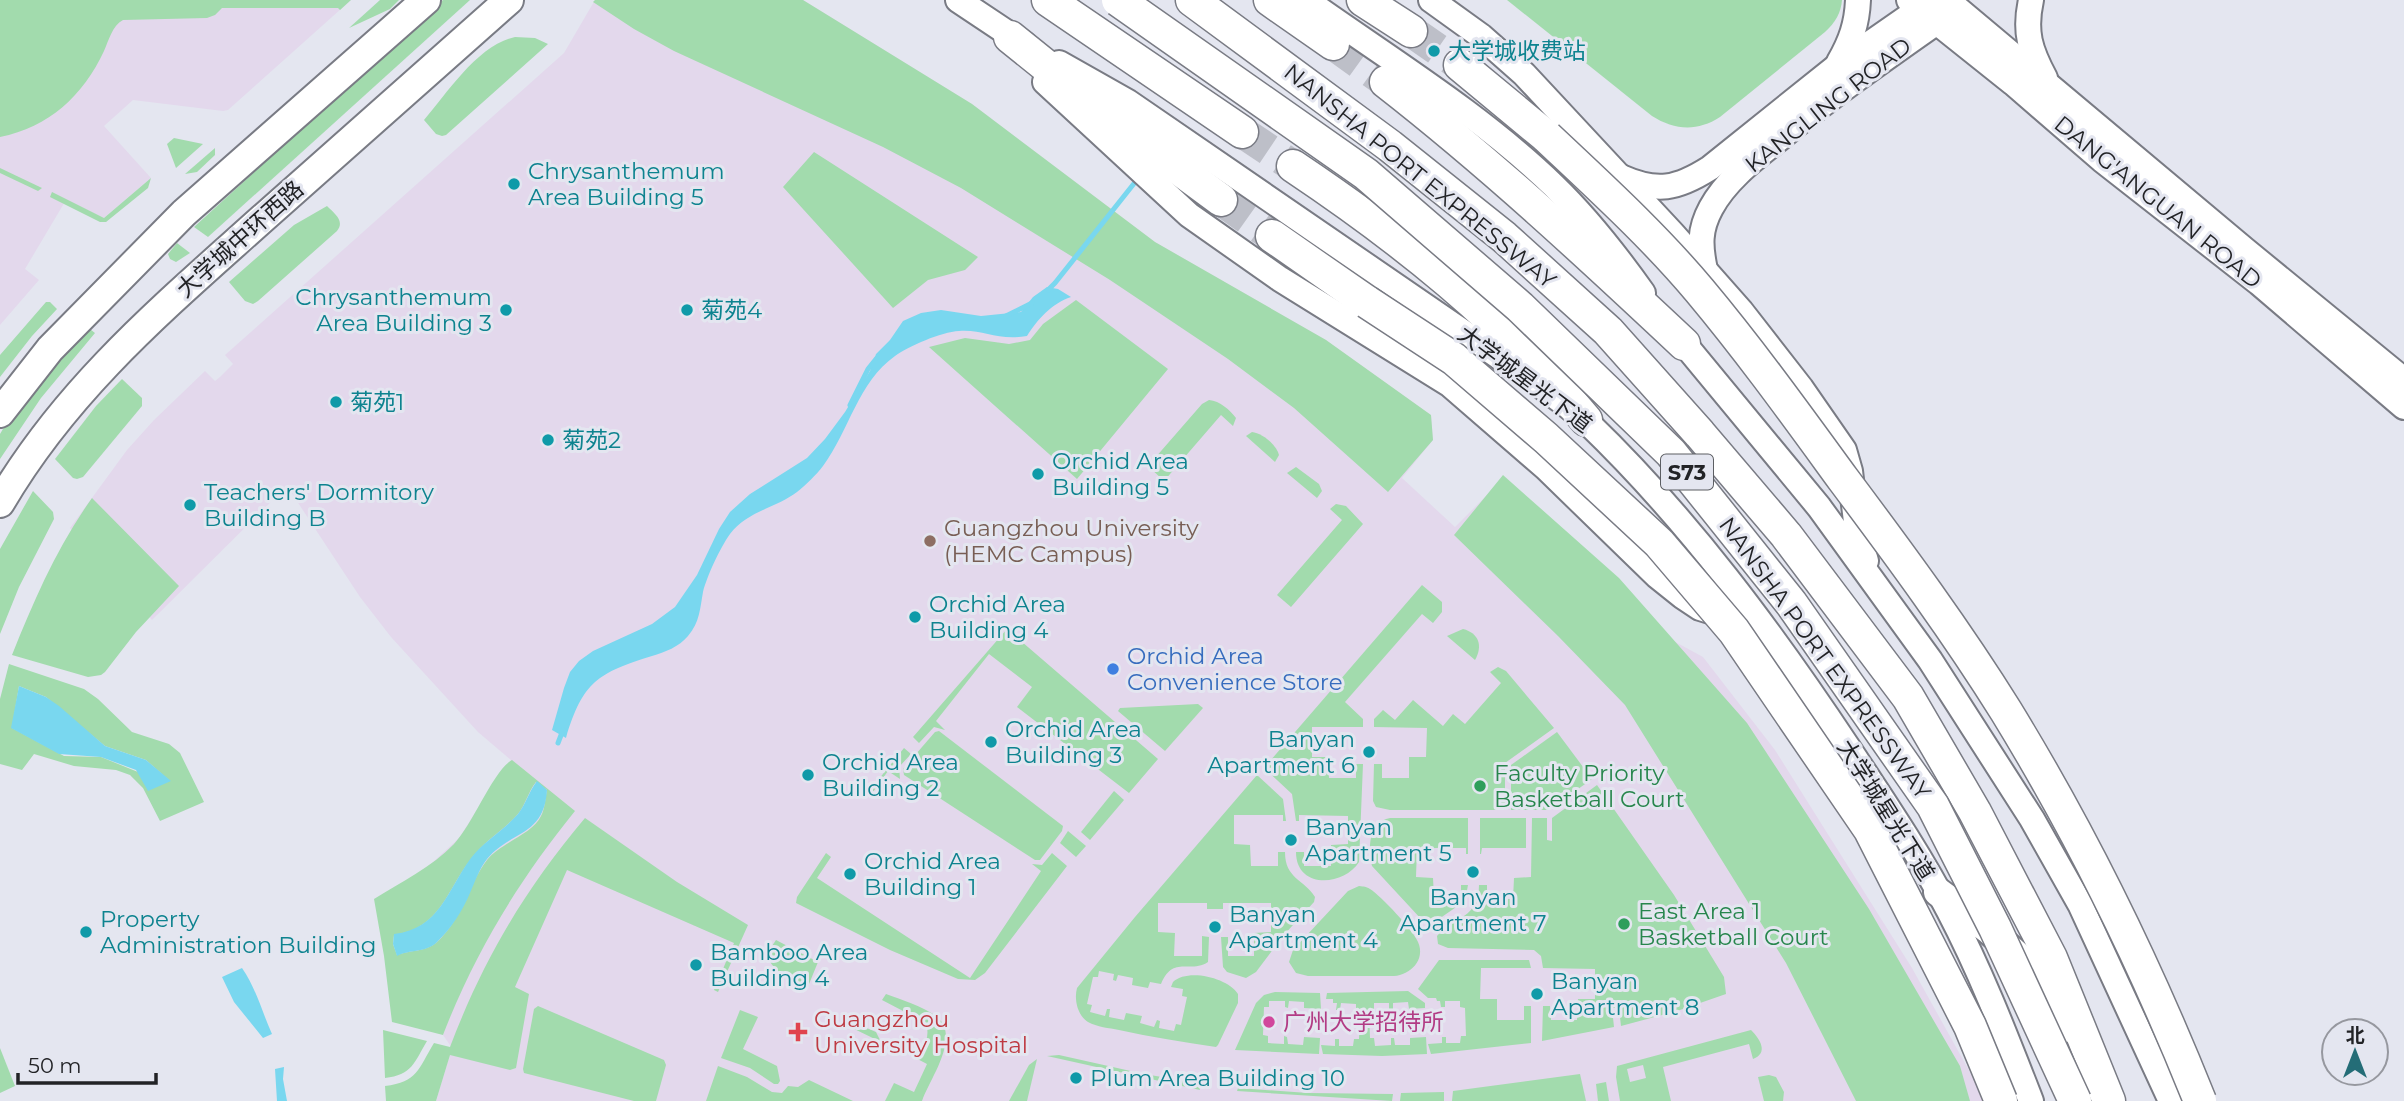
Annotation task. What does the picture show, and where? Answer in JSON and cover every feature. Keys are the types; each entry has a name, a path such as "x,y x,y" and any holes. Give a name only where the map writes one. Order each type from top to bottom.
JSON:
{"highway":[{"path":"1048,0 1242,132"},
{"name":"NANSHA PORT EXPRESSWAY","path":"1118,0 1366,174 1520,307 1671,453 1791,603 1933,806 1995,928 2075,1101"},
{"name":"NANSHA PORT EXPRESSWAY","path":"1192,0 1379,137 1504,237 1608,331 1700,433 1786,535 1908,697 1975,812 2051,958 2109,1101"},
{"path":"1270,0 1333,44"},
{"path":"1363,0 1411,31"},
{"path":"1010,37 1118,124 1222,200"},
{"path":"1460,65 1547,136 1643,230 1699,290 1755,359 1940,612 2005,710 2082,843 2146,973 2200,1101"},
{"path":"1386,82 1514,188 1684,344"},
{"path":"1293,166 1358,211 1461,291 1551,379 1586,420"},
{"path":"1272,236 1454,359 1546,438 1658,542 1734,631 1870,830 1970,1027 2001,1101"}],"main road":[{"path":"0,414 50,349 184,213 426,0"},
{"name":"大学城中环西路","path":"0,503 36,446 103,366 163,308 509,0"},
{"name":"大学城星光下道","path":"957,0 1010,37 1128,102 1533,380 1586,420 1693,537 1763,627 1893,816 1938,892 1992,1003 2031,1101"},
{"path":"1306,0 1520,155 1556,188 1611,249 1684,344 1819,507 1930,660 2032,819 2080,904 2171,1101"},
{"path":"1431,0 1510,61 1705,270 1775,355 1844,450 1850,471 1857,530 1870,575"},
{"path":"1836,67 1850,44 1855,29 1858,0"},
{"path":"2031,0 2027,31 2031,52 2049,85"},
{"name":"KANGLING ROAD","path":"1620,177 1649,187 1680,184 1693,178 1710,168 1836,67 1924,8 1959,3"},
{"name":"DANG'ANGUAN ROAD","path":"1959,3 2049,85 2404,380"},
{"name":"KANGLING ROAD","path":"1705,270 1700,243 1704,224 1711,207 1723,190 1924,8"},
{"name":"DANG'ANGUAN ROAD","path":"1924,8 2102,160 2259,283 2404,407"},
{"path":"1010,37 1046,83 1210,231 1280,279 1449,384 1546,468 1635,555 1682,596 1700,608 1763,627"},
{"path":"1938,892 1988,929 2034,971 2053,1002 2099,1101"}],"shaded area":[{"path":"0,0 351,0 228,110 133,100 104,126 151,178 104,218 66,200 25,269 39,280 0,325"},
{"name":"Guangzhou University (HEMC Campus)","path":"595,0 803,0 972,104 1155,242 1326,340 1431,415 1433,440 1402,478 1455,527 1487,495 1657,632 1703,657 1775,750 1912,968 1986,1101 436,1101 452,1048 443,1035 455,1004 390,984 432,863 460,837 502,769 511,760 478,732 391,637 360,597 287,486 152,620 70,528 127,450 154,420 205,371 215,381 220,377 233,364 225,355 564,53"}],"green space":[{"path":"0,0 351,0 340,10 222,8 207,18 123,20 113,30 96,67 75,95 34,126 0,137"},
{"path":"380,0 399,0 390,9 349,28"},
{"path":"443,0 470,0 208,237 194,227"},
{"path":"803,0 972,104 1155,242 1326,340 1431,415 1433,440 1388,492 1294,408 1228,359 1110,280 961,188 883,147 674,51 634,29 593,2"},
{"path":"1507,0 1842,0 1837,18 1825,32 1720,117 1703,125 1686,127 1669,124 1652,116"},
{"path":"515,37 535,38 548,44 446,135 436,134 424,120 443,96 476,59 501,42"},
{"path":"174,138 203,144 176,168 167,144"},
{"path":"215,148 215,155 197,172 185,174"},
{"path":"814,152 978,257 965,270 928,280 893,308 783,187"},
{"path":"0,168 42,188 38,191 0,173"},
{"path":"151,178 148,188 106,222 100,222 50,197 52,192 104,218"},
{"path":"327,206 339,221 337,231 258,301 253,304 245,301 229,282 294,225"},
{"path":"177,243 190,253 176,262 170,259 168,254"},
{"path":"1076,300 1168,369 1077,479 929,347 965,338 1009,344 1030,340 1043,324"},
{"path":"46,302 50,302 57,309 0,377 0,355"},
{"path":"86,326 95,333 41,398 0,459 0,434 3,429 40,379"},
{"path":"122,379 142,398 142,406 83,477 73,478 55,459 96,406"},
{"path":"1209,400 1221,404 1231,412 1236,418 1233,426 1221,415 1164,481 1148,466 1202,404"},
{"path":"1252,432 1264,437 1275,447 1279,455 1275,462 1246,436"},
{"path":"1296,467 1319,484 1322,491 1317,498 1287,473"},
{"path":"1503,475 1619,578 1747,723 1869,909 1960,1066 1970,1101 1856,1101 1786,963 1625,705 1454,535"},
{"path":"33,491 53,512 54,519 19,587 0,634 0,549"},
{"path":"92,498 179,586 136,632 105,672 88,677 12,655 47,574"},
{"path":"1336,504 1346,506 1363,524 1291,607 1277,595 1342,520 1330,509"},
{"path":"1422,585 1442,602 1442,612 1433,623 1422,614 1345,702 1363,719 1363,727 1312,727 1312,757 1328,757 1329,778 1356,778 1356,764 1363,764 1359,862 1352,870 1332,880 1312,878 1304,873 1298,864 1296,852 1304,852 1304,866 1331,866 1331,845 1348,844 1348,816 1299,815 1299,821 1296,821 1292,794 1264,768"},
{"path":"1007,629 1158,759 1129,793 1017,707 1032,687 989,654 936,721 945,730 934,727 919,743 913,737"},
{"path":"1463,629 1473,634 1478,641 1479,650 1475,660 1447,636"},
{"path":"9,664 84,689 132,732 169,744 180,753 204,802 160,821 143,788 130,775 116,770 74,766 34,754 22,770 0,764 0,699","holes":["19,686 46,697 105,746 146,760 170,781 101,757 64,756 12,728"]},
{"path":"1498,667 1506,671 1554,728 1505,763 1505,810 1390,810 1376,807 1373,801 1374,764 1382,764 1382,778 1409,778 1409,757 1426,757 1427,728 1374,727 1374,719 1383,710 1395,720 1413,700 1443,726 1453,714 1465,724 1501,683 1490,672"},
{"path":"1198,704 1203,708 1165,751 1118,711 1120,708"},
{"path":"939,731 1063,826 1040,860 1035,860 904,775 903,769 935,732"},
{"path":"1557,732 1592,779 1549,810 1511,810 1511,765"},
{"path":"904,748 911,754 899,767 900,779 888,771 873,792 870,790"},
{"path":"512,760 575,811 535,863 500,918 469,975 443,1035 392,1022 374,899 426,867 454,844 505,766","holes":["536,782 547,790 543,810 537,822 487,860 446,933 428,948 397,955 393,944 394,935 410,931 432,916 476,853 518,814"]},
{"path":"1257,775 1283,799 1286,821 1283,821 1283,815 1234,815 1234,844 1250,845 1251,866 1278,866 1278,852 1285,852 1288,868 1311,891 1315,897 1314,902 1283,936 1256,972 1246,978 1227,972 1223,967 1221,937 1228,937 1228,956 1254,956 1254,933 1271,932 1271,903 1223,903 1223,909 1207,909 1207,903 1158,903 1158,932 1175,933 1174,956 1202,956 1202,936 1209,937 1208,962 1176,967 1166,975 1161,984 1150,982 1148,988 1132,985 1133,978 1118,975 1116,981 1113,980 1114,974 1099,971 1098,977 1093,977 1087,1004 1092,1005 1090,1012 1105,1016 1107,1009 1110,1009 1109,1017 1124,1020 1126,1013 1142,1016 1140,1023 1154,1027 1157,1020 1160,1021 1159,1028 1174,1031 1176,1024 1181,1025 1187,997 1182,996 1183,989 1171,987 1173,982 1198,975 1217,979 1238,994 1238,1003 1218,1045 1216,1047 1155,1037 1088,1022 1077,1006 1077,988"},
{"path":"1597,785 1674,895 1724,977 1726,994 1621,1026 1619,1008 1612,1008 1614,1027 1542,1041 1543,1006 1550,1006 1551,1020 1577,1020 1578,999 1595,999 1595,969 1543,968 1541,956 1534,950 1448,948 1438,944 1437,936 1470,911 1478,896 1479,885 1487,885 1487,899 1513,899 1514,878 1531,877 1532,818 1547,818 1547,840 1552,841 1552,818"},
{"path":"1114,791 1124,800 1090,840 1081,832"},
{"path":"585,818 677,882 748,925 718,992 714,990 734,943 567,870 515,987 529,994 516,1068 510,1070 450,1055 436,1101 386,1101 385,1086 404,1081 416,1073 434,1043 450,1047 477,984 507,926 543,872"},
{"path":"1390,818 1468,818 1468,854 1466,848 1417,848 1416,877 1433,878 1434,898 1461,898 1461,885 1468,885 1465,901 1433,923 1422,920 1372,866 1371,837 1377,825"},
{"path":"1480,818 1526,818 1526,848 1482,848 1480,854"},
{"path":"1068,831 1086,846 1076,857 1060,843"},
{"path":"826,853 831,857 817,878 970,978 1041,871 1032,864 1042,865 1052,853 1067,866 985,973 975,980 958,979 890,950 796,903 797,897"},
{"path":"1359,886 1368,888 1381,899 1415,937 1420,955 1415,965 1406,973 1394,976 1308,976 1296,973 1289,962 1293,950 1348,891"},
{"path":"776,940 818,962 807,989 783,976 770,962 766,955"},
{"path":"1439,960 1529,960 1531,968 1481,968 1480,999 1497,999 1497,1020 1524,1020 1524,1006 1531,1006 1531,1043 1431,1054 1428,1044 1442,1043 1442,1037 1446,1037 1446,1043 1460,1043 1461,1036 1466,1036 1465,1008 1460,1007 1460,1001 1445,1001 1445,1007 1441,1007 1440,1001 1428,998 1418,989"},
{"path":"1408,991 1425,1003 1425,1008 1409,1009 1408,1002 1393,1003 1393,1009 1389,1009 1389,1003 1374,1003 1374,1009 1369,1010 1370,1038 1374,1038 1375,1046 1391,1045 1391,1038 1394,1038 1395,1045 1410,1045 1410,1038 1426,1037 1427,1054 1323,1054 1321,1045 1335,1046 1335,1039 1339,1039 1339,1046 1353,1046 1354,1039 1359,1039 1360,1011 1356,1011 1356,1004 1341,1003 1340,1010 1336,1010 1337,1003 1333,1003 1333,999 1326,999 1327,993"},
{"path":"1275,992 1320,993 1321,1009 1304,1008 1304,1002 1289,1001 1288,1008 1285,1007 1285,1001 1269,1001 1269,1007 1264,1007 1263,1035 1268,1036 1268,1043 1284,1044 1284,1036 1287,1037 1288,1044 1303,1045 1304,1037 1320,1038 1319,1054 1235,1050 1256,1003 1264,995"},
{"path":"886,994 925,1009 943,1024 946,1034 942,1057 922,1101 885,1101 894,1083 914,1092 927,1064 906,1053 917,1050 924,1044 927,1035 926,1023 882,1000"},
{"path":"538,1006 664,1060 666,1065 656,1101 634,1101 524,1073 534,1009"},
{"path":"740,1010 758,1017 743,1049 777,1066 780,1081 778,1084 750,1068 721,1058"},
{"path":"846,1019 876,1032 881,1042 844,1024"},
{"path":"383,1030 427,1041 407,1071 385,1078"},
{"path":"1751,1030 1762,1050 1753,1059 1749,1044 1663,1067 1671,1101 1620,1101 1617,1066","holes":["1643,1065 1646,1078 1630,1082 1627,1069"]},
{"path":"0,1048 15,1086 0,1093"},
{"path":"1059,1055 1198,1083 1200,1090 1047,1056"},
{"path":"1037,1059 1027,1101 1009,1101 1029,1065"},
{"path":"718,1066 747,1077 772,1092 782,1093 788,1086 798,1087 809,1080 853,1101 706,1101"},
{"path":"1580,1074 1586,1101 1452,1101 1453,1091"},
{"path":"1758,1077 1776,1077 1784,1092 1783,1101 1764,1101"},
{"path":"1606,1082 1609,1101 1598,1101 1596,1084"},
{"path":"1238,1088 1308,1093 1393,1094 1392,1101 1237,1091"},
{"path":"1444,1092 1444,1101 1400,1101 1401,1093"}],"water":[{"path":"1047,287 1058,289 1071,297 1046,313 1027,336 952,332 908,348 882,367 863,393 832,452 817,473 797,492 745,520 730,534 711,570 697,620 688,636 671,649 606,674 586,691 566,738 552,730 570,672 579,661 593,651 652,624 675,607 697,575 730,512 750,494 807,458 825,439 870,371 876,354 903,321 921,313 941,310 981,316 1021,312 1033,297"},
{"path":"19,686 46,697 59,706 105,746 146,760 171,781 148,791 136,770 101,757 59,754 11,728"},
{"path":"537,781 547,790 540,817 487,859 460,913 437,942 428,948 397,956 393,944 394,934 410,931 432,916 471,858 518,814"},
{"path":"242,968 272,1034 263,1038 234,1002 222,977"},
{"path":"284,1067 287,1101 277,1101 275,1069"}],"waterway":[{"path":"1048,290 1136,181"},
{"path":"1006,316 1032,303"},
{"path":"850,405 876,359"},
{"path":"558,743 563,730"}],"tunnel":[{"path":"1411,31 1460,65"},
{"path":"1333,44 1386,82"},
{"path":"1242,132 1293,166"},
{"path":"1221,200 1272,236"}],"place":[{"name":"大学城收费站","path":"1434,51"},
{"name":"Chrysanthemum Area Building 5","path":"514,184"},
{"name":"Chrysanthemum Area Building 3","path":"506,310"},
{"name":"菊苑4","path":"687,310"},
{"name":"菊苑1","path":"336,402"},
{"name":"菊苑2","path":"548,440"},
{"name":"Orchid Area Building 5","path":"1038,474"},
{"name":"Teachers' Dormitory Building B","path":"190,505"},
{"name":"Guangzhou University (HEMC Campus)","path":"930,541"},
{"name":"Orchid Area Building 4","path":"915,617"},
{"name":"Orchid Area Convenience Store","path":"1113,669"},
{"name":"Orchid Area Building 3","path":"991,742"},
{"name":"Banyan Apartment 6","path":"1369,752"},
{"name":"Orchid Area Building 2","path":"808,775"},
{"name":"Faculty Priority Basketball Court","path":"1480,786"},
{"name":"Banyan Apartment 5","path":"1291,840"},
{"name":"Banyan Apartment 7","path":"1473,872"},
{"name":"Orchid Area Building 1","path":"850,874"},
{"name":"East Area 1 Basketball Court","path":"1624,924"},
{"name":"Banyan Apartment 4","path":"1215,927"},
{"name":"Property Administration Building","path":"86,932"},
{"name":"Bamboo Area Building 4","path":"696,965"},
{"name":"Banyan Apartment 8","path":"1537,994"},
{"name":"广州大学招待所","path":"1269,1022"},
{"name":"Guangzhou University Hospital","path":"798,1032"},
{"name":"Plum Area Building 10","path":"1076,1078"}]}
